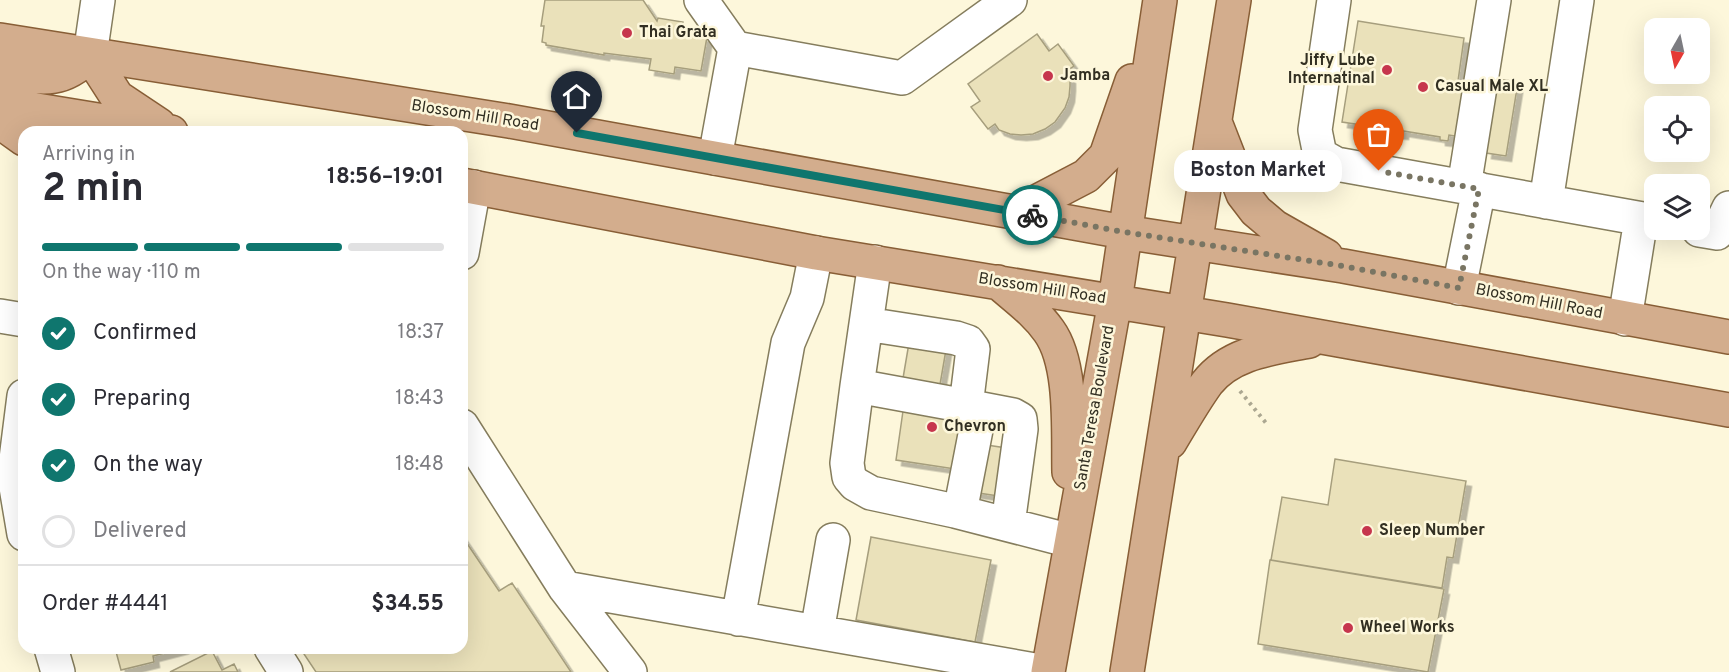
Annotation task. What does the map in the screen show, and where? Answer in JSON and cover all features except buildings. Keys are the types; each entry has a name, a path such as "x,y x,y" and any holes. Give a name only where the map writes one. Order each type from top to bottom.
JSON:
{"main road":[{"path":"1017,212 1086,176 1106,156 1160,0"},
{"name":"Santa Teresa Boulevard","path":"1047,672 1115,301 1160,0"},
{"path":"1127,672 1234,0"},
{"name":"Blossom Hill Road","path":"0,40 508,121 1124,232 1343,266 1729,337"},
{"path":"0,73 52,77 65,74 78,67 90,55 117,97 161,126"},
{"path":"0,104 134,126"},
{"path":"1215,121 1243,194 1256,211 1275,227 1343,266"},
{"path":"0,122 18,135"},
{"name":"Blossom Hill Road","path":"468,186 816,253 1185,312 1729,410"},
{"path":"997,281 1035,314 1051,333 1063,358 1067,398 1071,539"},
{"path":"1162,453 1209,381 1225,367 1240,357 1261,350 1328,338"}],"street":[{"path":"90,55 98,0"},
{"path":"701,0 735,48 903,78 1010,0"},
{"path":"1334,0 1315,130 1320,155 1336,164 1644,219"},
{"path":"1459,288 1494,0"},
{"path":"1546,202 1577,0"},
{"path":"715,158 735,48"},
{"path":"1710,232 1717,233 1729,208"},
{"path":"1625,319 1644,237"},
{"path":"738,619 788,344 807,298 816,253"},
{"path":"875,262 857,386 848,463 849,477 855,484 871,493 1071,539"},
{"path":"0,316 18,319"},
{"path":"866,324 956,338 968,342 973,349 973,408 960,512"},
{"path":"857,386 1012,415 1020,419 1021,429 1008,524"},
{"path":"18,424 7,475 18,513"},
{"path":"468,435 565,588 630,672"},
{"path":"817,632 833,540"},
{"path":"565,588 817,632 949,664 1047,672"},
{"path":"53,654 58,672"},
{"path":"275,654 286,672"}],"path":[{"path":"1239,389 1266,423"}],"way so far":[{"path":"1032,215 1124,232 1343,266 1459,288 1479,189 1379,171"}],"place":[{"name":"Thai Grata","path":"627,33"},
{"name":"Jiffy Lube Internatinal","path":"1387,70"},
{"name":"Jamba","path":"1048,76"},
{"name":"Casual Male XL","path":"1423,87"},
{"name":"Boston Market","path":"1379,171"},
{"name":"Chevron","path":"932,427"},
{"name":"Sleep Number","path":"1367,531"},
{"name":"Wheel Works","path":"1348,628"}],"route":[{"path":"577,133 1032,215"}]}
